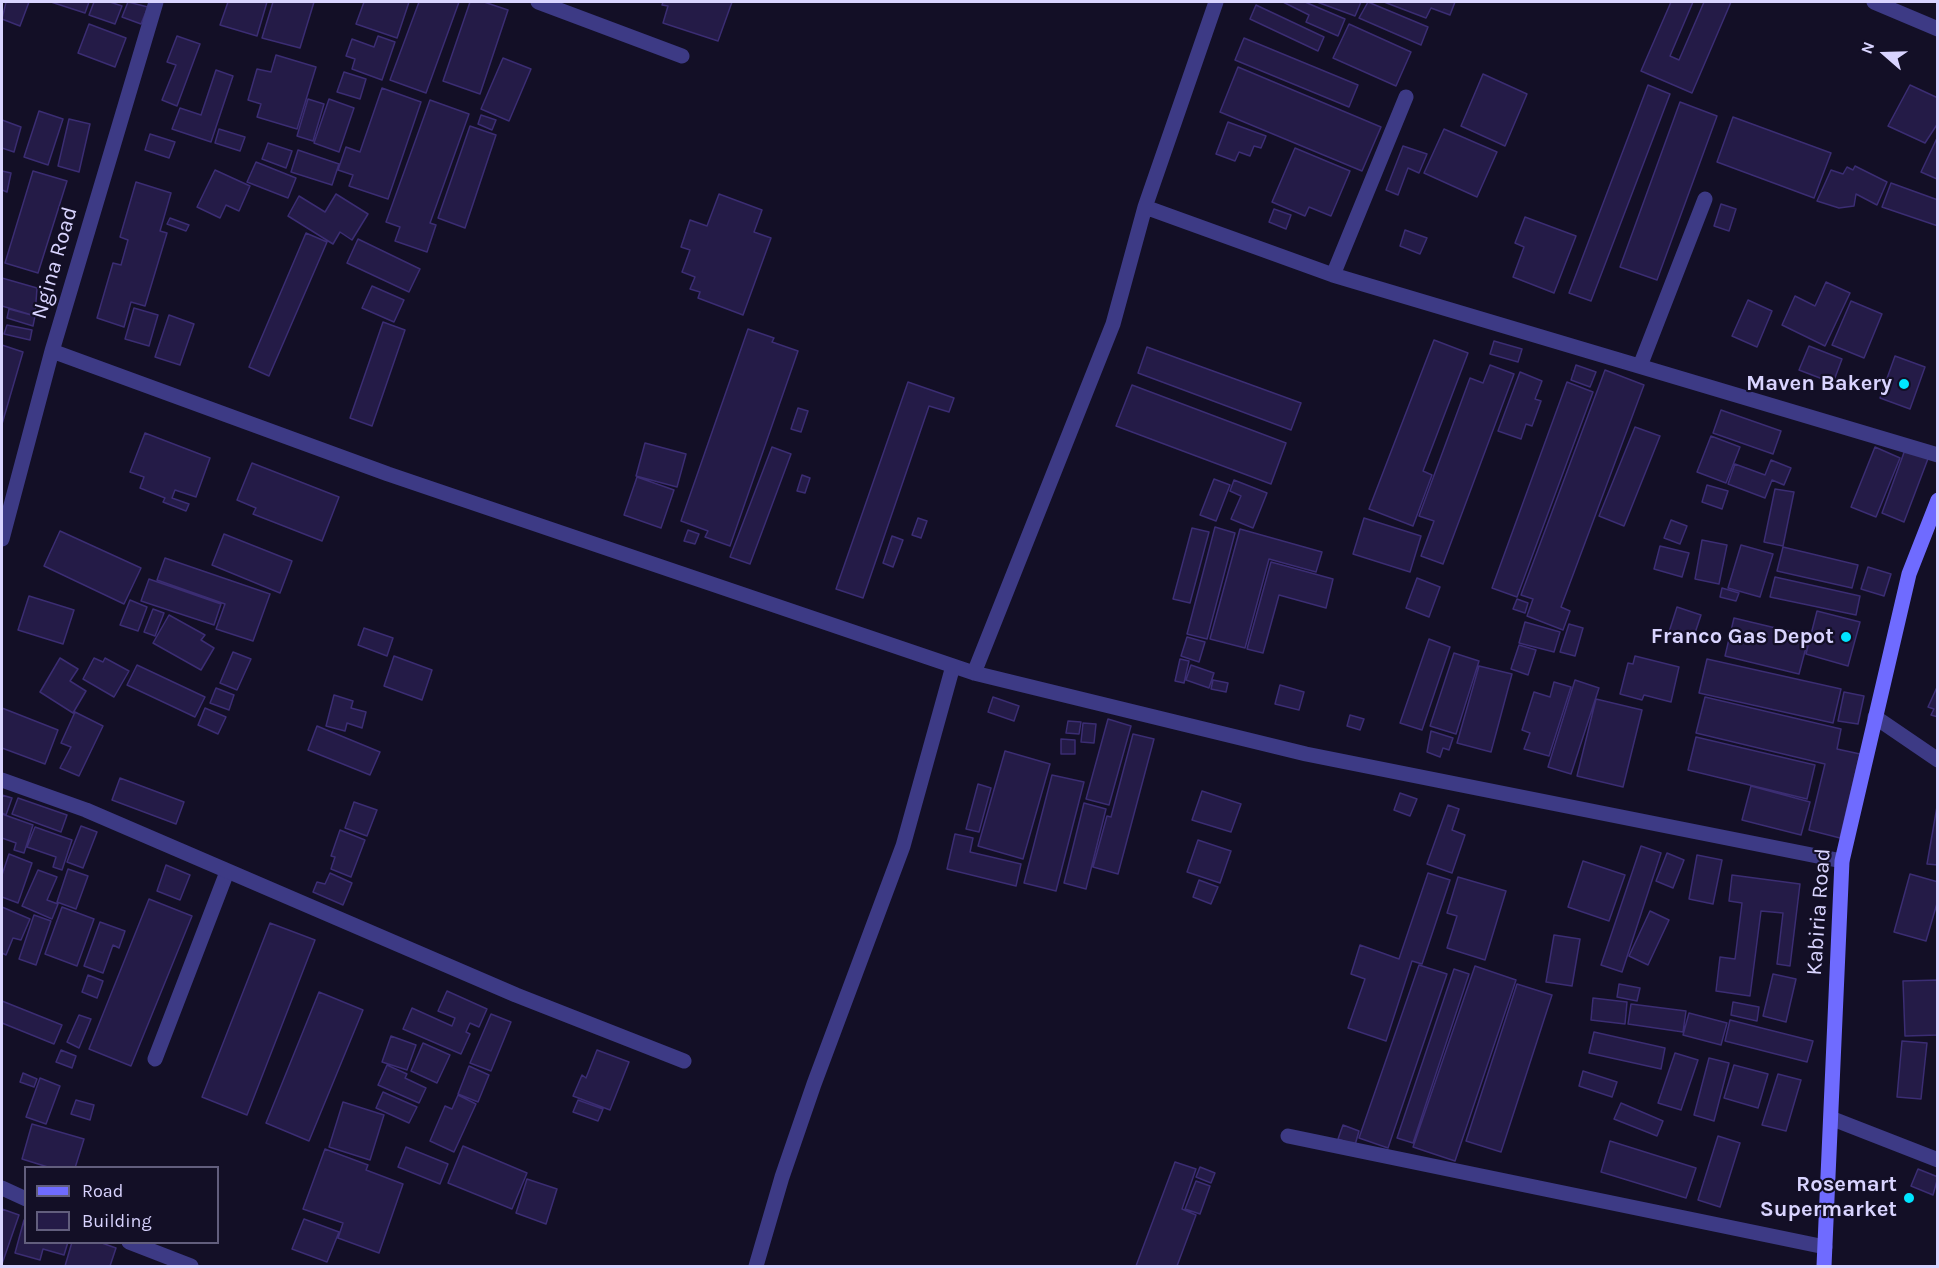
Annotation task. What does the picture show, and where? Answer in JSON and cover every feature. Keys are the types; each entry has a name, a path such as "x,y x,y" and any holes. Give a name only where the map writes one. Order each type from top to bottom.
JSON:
{"main road":[{"name":"Kabiria Road","path":"1824,1266 1833,1119 1842,861 1909,574 1938,500"}],"street":[{"name":"Ngina Road","path":"2,538 52,351 156,2"},
{"path":"538,2 682,56"},
{"path":"974,673 1113,324 1145,207 1216,2"},
{"path":"1874,2 1938,29"},
{"path":"1333,275 1406,97"},
{"path":"1640,366 1705,199"},
{"path":"1145,207 1333,275 1938,455"},
{"path":"52,351 388,474 974,673 1306,754 1842,861"},
{"path":"756,1266 782,1178 814,1084 903,846 953,666"},
{"path":"1875,717 1938,760"},
{"path":"2,780 86,810 516,994 684,1061"},
{"path":"154,1059 227,872"},
{"path":"1833,1119 1938,1160"},
{"path":"1288,1136 1826,1247"},
{"path":"2,1188 24,1198"},
{"path":"134,1244 191,1266"}],"building":[{"path":"6,2 29,2 20,26 2,19"},
{"path":"51,2 89,2 85,13"},
{"path":"94,2 110,2 122,6 115,24 89,15"},
{"path":"128,2 148,7 141,24 122,17"},
{"path":"228,2 267,2 257,36 220,25"},
{"path":"273,2 314,2 300,48 262,38"},
{"path":"364,2 409,2 397,38 356,24"},
{"path":"419,2 459,2 426,93 390,80"},
{"path":"470,2 484,2 508,10 480,94 443,81"},
{"path":"663,2 732,2 718,41 663,23 668,6 662,5"},
{"path":"1283,2 1305,2 1345,19 1338,36 1306,22 1309,15"},
{"path":"1317,2 1361,2 1355,16"},
{"path":"1368,2 1428,27 1421,45 1359,18"},
{"path":"1384,2 1455,2 1450,15 1431,8 1426,18"},
{"path":"1671,2 1693,2 1670,56 1679,60 1704,2 1731,2 1692,93 1641,71"},
{"path":"1256,5 1324,37 1318,51 1250,19"},
{"path":"89,24 126,38 115,67 78,53"},
{"path":"1349,24 1411,52 1396,86 1333,58"},
{"path":"177,36 200,44 177,106 162,100 176,65 167,62"},
{"path":"378,36 395,42 382,80 352,69 355,59 346,56 352,39 374,47"},
{"path":"1244,38 1358,85 1349,107 1235,60"},
{"path":"276,55 316,67 297,129 257,117 261,104 248,100 257,69 271,72"},
{"path":"503,58 531,69 509,121 481,109"},
{"path":"1238,67 1381,127 1362,171 1220,112"},
{"path":"216,70 233,76 211,142 172,129 180,108 201,115"},
{"path":"344,72 366,79 360,99 337,92"},
{"path":"1483,74 1527,94 1505,146 1461,126"},
{"path":"1648,85 1670,94 1591,301 1569,293"},
{"path":"1910,85 1938,98 1938,123 1925,143 1888,126"},
{"path":"382,88 421,102 388,199 349,186 353,175 338,170 346,147 360,152"},
{"path":"308,99 324,104 313,141 297,136"},
{"path":"329,99 354,108 339,152 314,143"},
{"path":"430,100 469,114 430,223 436,225 427,252 395,241 400,227 386,222"},
{"path":"1680,102 1717,116 1657,280 1620,267"},
{"path":"39,111 63,119 48,165 24,157"},
{"path":"481,115 496,120 492,130 478,124"},
{"path":"1733,117 1831,153 1814,198 1717,162"},
{"path":"69,119 90,124 79,172 58,166"},
{"path":"2,120 21,127 14,152 2,148"},
{"path":"1228,122 1266,136 1261,148 1254,146 1250,156 1239,152 1235,161 1216,154"},
{"path":"470,126 496,135 465,228 438,218"},
{"path":"219,129 245,137 240,151 215,143"},
{"path":"1444,129 1497,152 1477,197 1424,173"},
{"path":"150,134 175,142 169,158 145,150"},
{"path":"1938,136 1938,178 1937,179 1921,172"},
{"path":"268,143 292,151 286,168 262,159"},
{"path":"1403,146 1427,154 1419,173 1408,168 1398,195 1386,190"},
{"path":"1295,148 1350,171 1331,216 1309,207 1305,216 1272,202"},
{"path":"298,150 339,164 332,185 291,172"},
{"path":"256,162 296,178 288,198 247,182"},
{"path":"1855,166 1887,182 1877,205 1856,194 1854,206 1839,208 1817,201 1831,170 1843,174 1847,167 1853,170"},
{"path":"215,170 250,186 239,211 226,205 220,218 197,207"},
{"path":"2,171 11,173 7,192 2,190"},
{"path":"33,171 67,181 38,273 5,263"},
{"path":"136,182 171,193 160,231 167,233 145,306 131,302 124,327 97,318 113,263 121,265 128,240 120,237"},
{"path":"1891,183 1938,200 1938,226 1882,207"},
{"path":"336,194 368,214 352,240 340,232 333,244 288,216 299,196 325,212"},
{"path":"719,194 762,210 754,232 771,238 743,315 698,298 700,292 690,289 695,277 682,272 690,250 681,247 690,220 707,226"},
{"path":"1721,204 1736,209 1729,231 1714,226"},
{"path":"1274,209 1291,215 1286,229 1269,222"},
{"path":"1525,217 1576,236 1554,293 1513,277 1524,247 1515,243"},
{"path":"170,218 189,225 186,231 167,224"},
{"path":"1405,230 1427,238 1420,254 1400,246"},
{"path":"306,233 327,242 269,376 249,367"},
{"path":"358,239 420,269 409,292 347,263"},
{"path":"2,278 37,288 35,316 2,306"},
{"path":"1826,282 1850,293 1825,346 1782,325 1795,296 1815,306"},
{"path":"372,286 404,300 394,322 362,308"},
{"path":"1748,300 1772,311 1757,347 1732,336"},
{"path":"1851,301 1882,314 1864,358 1832,345"},
{"path":"134,308 158,315 149,346 125,339"},
{"path":"9,309 35,316 33,326 7,318"},
{"path":"169,315 194,324 180,365 155,357"},
{"path":"383,322 405,330 372,426 350,418"},
{"path":"7,325 32,330 30,340 4,334"},
{"path":"748,329 774,338 772,342 798,351 730,546 705,537 708,531 681,521"},
{"path":"1434,340 1468,353 1423,471 1432,475 1413,526 1369,509"},
{"path":"1494,341 1522,349 1518,362 1490,354"},
{"path":"2,345 23,352 2,424"},
{"path":"1809,346 1842,359 1833,383 1799,370"},
{"path":"1147,347 1301,403 1291,430 1138,373"},
{"path":"1895,356 1925,367 1910,409 1880,398"},
{"path":"1490,365 1514,374 1443,564 1421,556 1434,521 1419,516 1470,378 1483,383"},
{"path":"1576,365 1596,372 1590,387 1571,380"},
{"path":"1605,370 1644,385 1561,607 1570,611 1563,630 1527,616 1533,599 1521,595"},
{"path":"1520,372 1542,381 1535,399 1541,401 1532,426 1526,424 1521,439 1498,431"},
{"path":"908,382 954,398 949,412 929,406 863,598 836,589"},
{"path":"1567,382 1593,392 1517,597 1492,588"},
{"path":"1132,385 1286,443 1271,484 1116,426"},
{"path":"798,408 808,411 801,432 791,429"},
{"path":"1721,410 1781,431 1773,454 1713,433"},
{"path":"1635,427 1660,436 1624,526 1599,516"},
{"path":"145,433 210,458 196,497 175,490 172,498 189,504 186,511 163,502 165,498 140,488 144,477 130,472"},
{"path":"1711,436 1740,447 1726,483 1697,472"},
{"path":"645,443 686,454 677,487 636,476"},
{"path":"772,447 791,454 750,564 730,557"},
{"path":"1875,447 1900,458 1876,517 1851,507"},
{"path":"1906,447 1929,456 1904,522 1882,513"},
{"path":"1771,460 1791,468 1784,485 1772,480 1765,498 1728,484 1735,464 1765,475"},
{"path":"252,463 339,497 322,541 253,514 256,508 237,500"},
{"path":"802,475 810,478 805,493 797,491"},
{"path":"637,477 674,490 661,528 624,515"},
{"path":"1214,479 1230,485 1216,521 1200,515"},
{"path":"1234,480 1267,493 1253,528 1231,519 1241,496 1230,491"},
{"path":"1707,485 1728,491 1722,509 1702,502"},
{"path":"1775,489 1794,492 1783,546 1764,542"},
{"path":"918,518 927,521 921,538 912,535"},
{"path":"1364,518 1421,536 1410,572 1353,554"},
{"path":"1671,520 1687,526 1680,544 1664,538"},
{"path":"1215,527 1235,533 1207,639 1187,634"},
{"path":"1192,528 1209,532 1190,603 1173,599"},
{"path":"1240,529 1322,552 1316,572 1269,559 1245,648 1210,639"},
{"path":"688,530 699,534 695,544 684,541"},
{"path":"60,531 141,568 124,604 44,566"},
{"path":"224,534 292,561 280,593 212,565"},
{"path":"892,536 903,540 893,567 883,563"},
{"path":"1702,540 1727,545 1719,584 1695,579"},
{"path":"1741,545 1773,554 1760,597 1728,588"},
{"path":"1660,546 1689,553 1682,577 1654,569"},
{"path":"1783,547 1858,565 1852,588 1777,571"},
{"path":"165,558 270,594 253,641 216,629 225,604 157,580"},
{"path":"1271,562 1333,579 1326,608 1279,595 1263,653 1247,649"},
{"path":"1868,567 1891,574 1884,596 1861,589"},
{"path":"1775,577 1860,596 1856,615 1770,597"},
{"path":"1417,578 1440,587 1429,617 1406,608"},
{"path":"149,579 221,604 214,625 141,601"},
{"path":"1722,588 1739,593 1736,601 1720,597"},
{"path":"29,596 74,610 63,644 18,630"},
{"path":"1517,599 1528,603 1525,613 1513,609"},
{"path":"130,600 147,607 138,631 120,625"},
{"path":"1677,607 1701,615 1693,639 1669,632"},
{"path":"153,609 164,613 155,636 144,632"},
{"path":"1817,611 1860,622 1848,666 1806,654"},
{"path":"169,615 205,635 201,640 214,648 201,670 153,643"},
{"path":"1734,618 1809,636 1799,674 1725,656"},
{"path":"1525,622 1560,632 1554,652 1519,643"},
{"path":"1569,624 1583,628 1575,656 1560,652"},
{"path":"364,628 393,638 387,656 358,645"},
{"path":"1187,637 1205,642 1199,662 1181,656"},
{"path":"1429,639 1450,647 1422,730 1400,723"},
{"path":"1519,645 1536,650 1528,675 1511,669"},
{"path":"233,652 251,659 237,690 220,683"},
{"path":"1454,653 1479,661 1456,734 1430,726"},
{"path":"394,656 432,670 422,700 384,686"},
{"path":"1635,656 1679,667 1671,702 1644,695 1642,700 1620,694 1628,663 1633,664"},
{"path":"60,658 78,669 70,681 86,691 73,713 40,692"},
{"path":"94,658 103,662 105,658 129,671 114,697 83,679"},
{"path":"1180,659 1189,661 1184,683 1175,681"},
{"path":"1707,659 1841,689 1833,723 1699,693"},
{"path":"137,665 205,697 195,717 127,685"},
{"path":"1191,665 1214,673 1209,688 1186,680"},
{"path":"1479,666 1512,674 1491,752 1457,743"},
{"path":"1213,680 1228,683 1226,692 1211,689"},
{"path":"1575,680 1599,688 1571,774 1548,767"},
{"path":"1554,682 1571,687 1549,756 1524,749 1530,733 1522,730 1534,692 1550,697"},
{"path":"1280,685 1304,692 1299,710 1275,704"},
{"path":"1938,685 1938,717 1931,715 1934,709 1928,707"},
{"path":"216,688 234,695 229,710 210,703"},
{"path":"1844,692 1864,696 1858,724 1838,721"},
{"path":"334,695 353,701 351,708 366,712 362,728 347,723 345,731 326,726"},
{"path":"993,697 1019,706 1014,721 988,712"},
{"path":"1705,697 1841,729 1837,749 1860,754 1840,838 1809,830 1825,764 1696,733"},
{"path":"1596,699 1642,710 1623,787 1577,776"},
{"path":"2,708 58,730 45,764 2,748"},
{"path":"205,708 226,717 218,734 198,725"},
{"path":"75,712 103,726 79,776 60,768 71,747 61,743"},
{"path":"1350,715 1364,719 1360,730 1347,726"},
{"path":"1108,719 1131,726 1109,805 1086,799"},
{"path":"1068,721 1081,722 1079,734 1066,733"},
{"path":"1083,723 1096,724 1094,743 1081,742"},
{"path":"317,726 380,752 370,775 308,750"},
{"path":"1431,731 1453,738 1449,750 1443,748 1440,757 1427,752"},
{"path":"1133,734 1154,739 1118,874 1093,867 1107,816 1111,817"},
{"path":"1696,737 1815,765 1807,799 1688,770"},
{"path":"1061,739 1075,740 1075,754 1061,754"},
{"path":"1005,751 1050,764 1023,859 978,846"},
{"path":"1052,775 1084,782 1056,891 1024,883"},
{"path":"120,778 184,802 176,824 112,800"},
{"path":"978,784 991,788 979,832 966,829"},
{"path":"1751,786 1810,802 1801,835 1742,820"},
{"path":"1202,791 1241,804 1231,832 1192,820"},
{"path":"1400,793 1417,799 1410,816 1394,810"},
{"path":"2,795 12,798 6,815 2,813"},
{"path":"18,798 67,815 61,832 12,814"},
{"path":"1938,801 1938,865 1927,864"},
{"path":"354,802 377,810 367,836 345,828"},
{"path":"1084,803 1106,809 1086,889 1064,883"},
{"path":"1448,805 1459,809 1452,830 1465,835 1452,873 1427,864"},
{"path":"2,814 33,825 24,853 14,850 16,843 2,838"},
{"path":"81,826 97,832 83,868 67,862"},
{"path":"35,827 72,840 62,870 53,867 56,857 27,847"},
{"path":"340,830 365,840 351,877 331,869 335,857 331,856"},
{"path":"955,834 973,838 970,852 1021,864 1016,886 947,869"},
{"path":"1198,840 1231,851 1220,883 1187,872"},
{"path":"1641,846 1661,853 1622,972 1601,965"},
{"path":"1667,853 1684,860 1673,888 1656,881"},
{"path":"9,854 32,863 18,903 2,897 2,875"},
{"path":"1697,855 1722,860 1713,904 1689,899"},
{"path":"1583,861 1625,875 1609,921 1568,907"},
{"path":"166,865 190,875 180,900 157,891"},
{"path":"68,869 88,876 76,909 57,902"},
{"path":"38,870 57,877 47,900 58,904 52,919 22,906"},
{"path":"330,873 352,883 343,905 313,892 317,882 325,884"},
{"path":"1428,873 1450,880 1422,964 1412,961 1386,1041 1348,1028 1365,979 1351,974 1360,945 1399,959"},
{"path":"1910,874 1938,882 1938,900 1926,941 1894,932"},
{"path":"1732,875 1800,884 1790,966 1777,964 1783,913 1761,911 1750,996 1716,991 1720,957 1735,959 1742,903 1729,901"},
{"path":"1458,877 1506,891 1485,960 1447,948 1457,916 1447,913"},
{"path":"1199,880 1218,887 1211,904 1193,897"},
{"path":"149,899 192,916 131,1066 89,1049"},
{"path":"2,907 30,919 21,940 13,938 6,955 2,953"},
{"path":"62,907 94,919 77,966 45,954"},
{"path":"1650,911 1669,920 1648,965 1629,956"},
{"path":"34,915 51,921 36,965 19,959"},
{"path":"100,922 125,931 119,948 113,945 103,973 84,966"},
{"path":"270,923 315,940 247,1115 202,1097"},
{"path":"1554,935 1580,939 1572,986 1546,982"},
{"path":"1419,965 1447,974 1388,1148 1359,1138"},
{"path":"1475,966 1516,980 1455,1161 1413,1147"},
{"path":"1454,969 1469,974 1413,1143 1397,1138"},
{"path":"1773,974 1796,979 1786,1022 1763,1016"},
{"path":"88,975 103,981 97,998 82,992"},
{"path":"1938,980 1938,1035 1905,1036 1903,981"},
{"path":"1517,984 1552,995 1501,1152 1466,1141"},
{"path":"1619,984 1640,988 1637,1001 1617,997"},
{"path":"447,991 487,1009 479,1027 470,1023 466,1032 470,1034 461,1054 403,1029 412,1008 452,1026 455,1018 438,1011"},
{"path":"319,992 363,1010 309,1141 266,1123"},
{"path":"1593,998 1627,1002 1625,1024 1591,1020"},
{"path":"2,1001 62,1025 54,1044 2,1023"},
{"path":"1733,1002 1759,1007 1757,1021 1731,1015"},
{"path":"1631,1004 1686,1011 1683,1032 1628,1024"},
{"path":"1689,1013 1727,1023 1721,1045 1683,1035"},
{"path":"491,1014 511,1022 491,1071 470,1063"},
{"path":"79,1015 91,1019 79,1048 67,1042"},
{"path":"1730,1020 1813,1041 1807,1062 1725,1041"},
{"path":"1594,1032 1665,1048 1661,1069 1589,1053"},
{"path":"391,1036 416,1045 407,1070 382,1062"},
{"path":"1902,1041 1927,1043 1921,1099 1897,1097"},
{"path":"423,1043 450,1055 437,1083 411,1071"},
{"path":"61,1050 76,1056 72,1068 56,1062"},
{"path":"597,1050 629,1062 610,1110 573,1096 582,1075 586,1078"},
{"path":"1675,1053 1698,1060 1681,1110 1658,1103"},
{"path":"1709,1058 1729,1063 1714,1121 1694,1115"},
{"path":"387,1065 407,1074 405,1078 426,1088 419,1103 378,1085"},
{"path":"1734,1065 1768,1074 1758,1108 1724,1098"},
{"path":"469,1066 489,1075 478,1102 458,1094"},
{"path":"1583,1071 1617,1082 1612,1097 1579,1086"},
{"path":"23,1073 37,1079 34,1087 20,1082"},
{"path":"1778,1074 1801,1080 1786,1131 1762,1125"},
{"path":"40,1078 60,1086 46,1124 26,1117"},
{"path":"383,1092 417,1107 409,1123 376,1108"},
{"path":"458,1095 476,1104 454,1152 430,1141 445,1106 452,1109"},
{"path":"76,1100 94,1105 90,1120 71,1114"},
{"path":"578,1100 603,1109 598,1121 573,1112"},
{"path":"343,1102 384,1115 370,1160 329,1147"},
{"path":"1621,1103 1663,1121 1657,1136 1614,1119"},
{"path":"32,1124 84,1139 76,1166 45,1166 22,1159"},
{"path":"1343,1125 1359,1131 1355,1145 1338,1139"},
{"path":"1718,1136 1740,1143 1720,1207 1698,1200"},
{"path":"1610,1141 1696,1168 1686,1198 1601,1172"},
{"path":"463,1146 527,1173 512,1209 448,1183"},
{"path":"406,1147 448,1164 440,1184 398,1167"},
{"path":"325,1149 368,1165 366,1170 403,1184 379,1253 338,1238 343,1223 303,1209"},
{"path":"1175,1162 1196,1169 1182,1209 1196,1215 1177,1266 1136,1266"},
{"path":"1200,1167 1215,1173 1211,1183 1196,1177"},
{"path":"1918,1169 1938,1177 1933,1195 1911,1186"},
{"path":"527,1179 557,1189 546,1224 516,1213"},
{"path":"1196,1181 1210,1186 1200,1214 1185,1209"},
{"path":"2,1209 19,1215 2,1264"},
{"path":"304,1219 339,1232 327,1262 292,1249"},
{"path":"24,1220 24,1244 67,1244 64,1255 43,1249 40,1260 15,1253"},
{"path":"71,1244 105,1244 116,1248 110,1266 65,1266"}],"place":[{"name":"Maven Bakery","path":"1904,384"},
{"name":"Franco Gas Depot","path":"1846,637"},
{"name":"Rosemart Supermarket","path":"1909,1198"}]}
